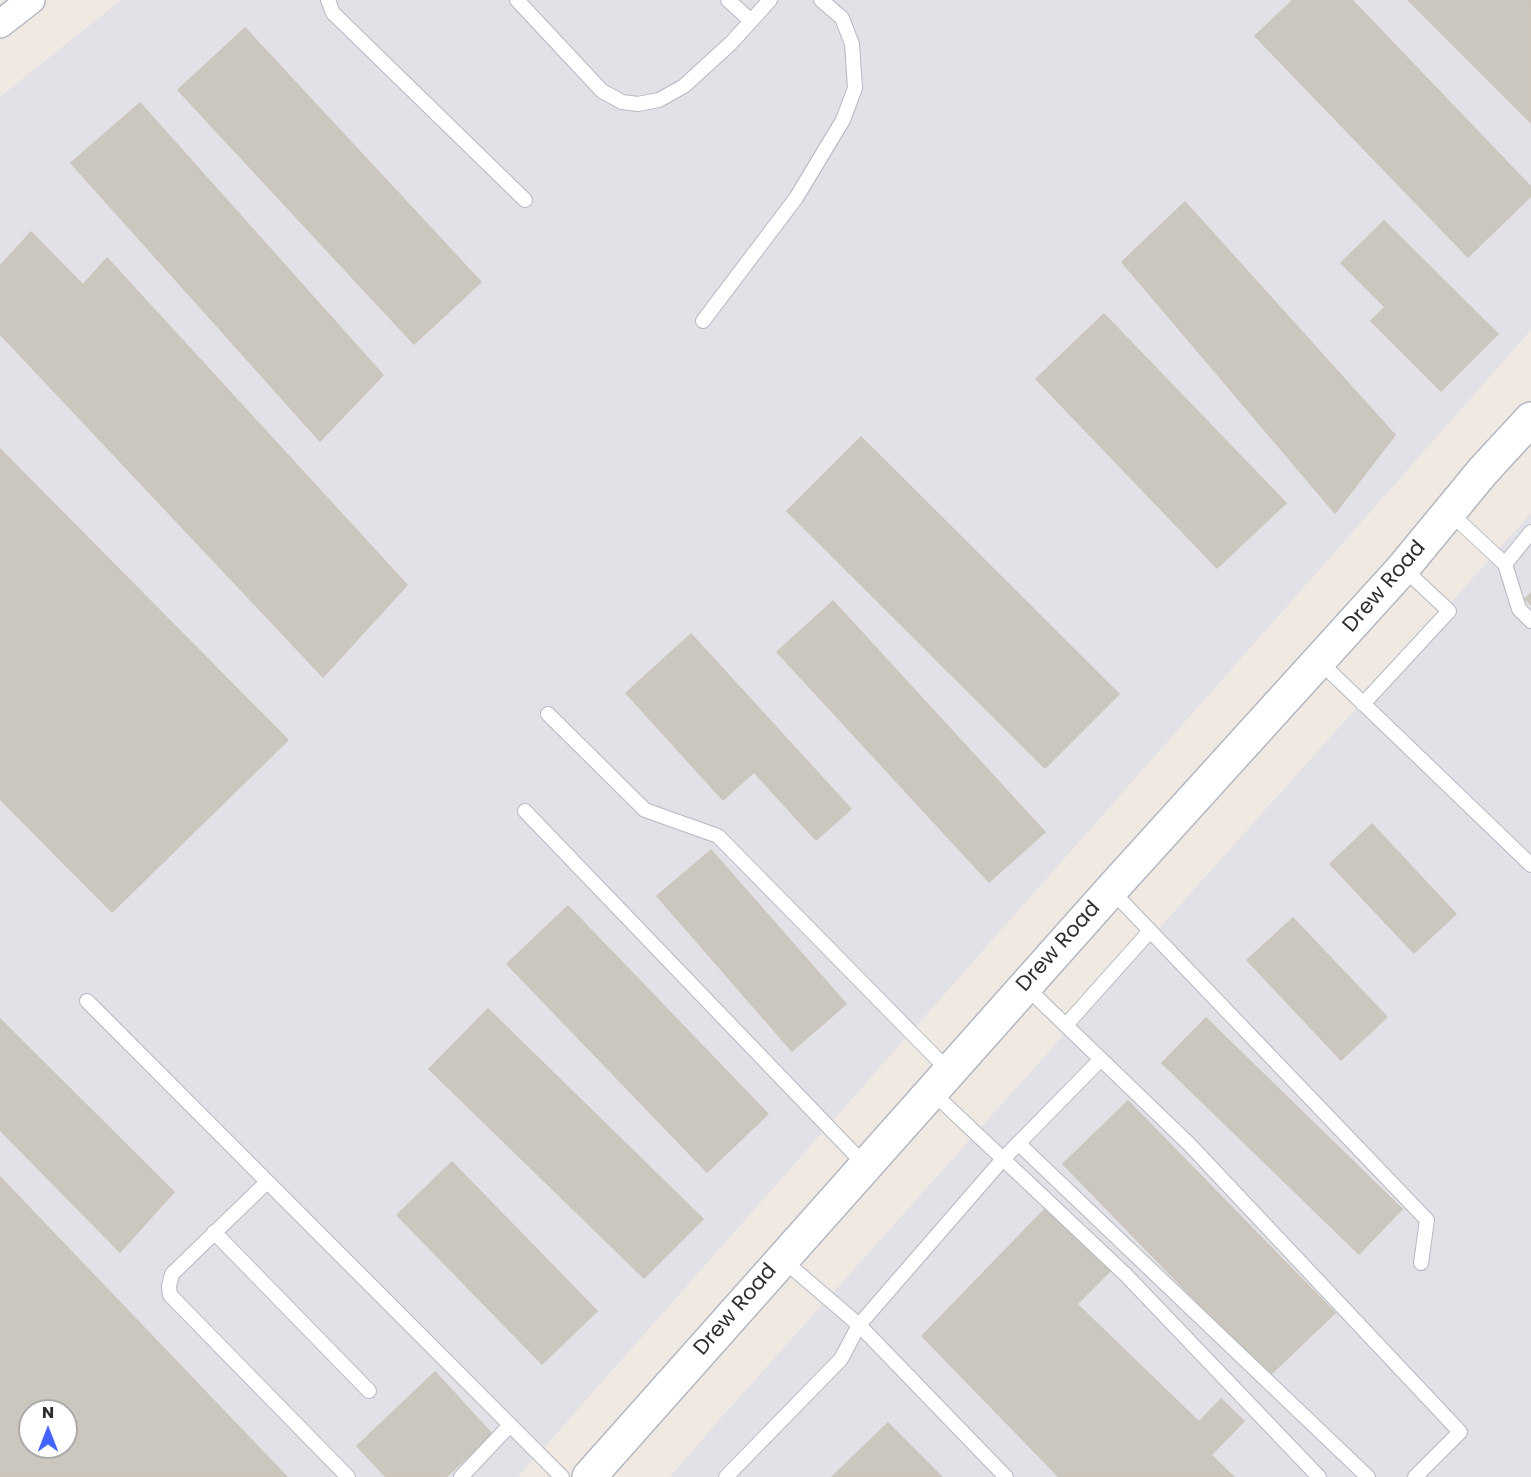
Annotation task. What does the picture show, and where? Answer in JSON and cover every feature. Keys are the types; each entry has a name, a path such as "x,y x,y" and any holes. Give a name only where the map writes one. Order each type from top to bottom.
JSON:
{"street":[{"path":"0,24 31,0"},
{"name":"Drew Road","path":"599,1474 782,1259 1111,890 1403,568 1483,471 1531,419"}],"lane":[{"path":"328,0 333,13 525,200"},
{"path":"517,0 602,91 622,102 638,104 659,100 684,86 731,43 770,0"},
{"path":"728,0 750,20"},
{"path":"703,321 796,198 843,120 851,99 855,88 852,45 842,18 821,0"},
{"path":"1449,512 1505,564 1519,609 1531,621"},
{"path":"1505,564 1531,532"},
{"path":"1363,704 1449,611 1403,568"},
{"path":"1319,662 1531,865"},
{"path":"548,714 645,810 718,836 940,1081 1003,1159 1126,1275 1319,1477"},
{"path":"525,812 865,1166"},
{"path":"1111,890 1427,1220 1421,1263"},
{"path":"1066,1025 1150,931"},
{"path":"1025,986 1190,1145 1460,1432 1415,1477"},
{"path":"87,1002 562,1477"},
{"path":"726,1477 841,1359 859,1325 1003,1159 1101,1059"},
{"path":"1018,1143 1368,1477"},
{"path":"267,1182 172,1274 169,1286 170,1295 348,1477"},
{"path":"214,1232 369,1391"},
{"path":"782,1259 859,1325 1006,1477"},
{"path":"461,1477 510,1425"}],"shaded area":[{"path":"121,0 1531,0 1531,330 518,1477 0,1477 0,97"},
{"path":"1531,513 1531,1477 670,1477 727,1411"}],"building":[{"path":"1293,0 1352,0 1531,187 1531,196 1468,257 1255,36"},
{"path":"1408,0 1531,0 1531,123"},
{"path":"245,28 481,282 414,344 178,90"},
{"path":"140,103 383,375 320,441 71,163"},
{"path":"1185,202 1395,435 1335,513 1122,262"},
{"path":"1384,221 1498,334 1441,391 1371,321 1385,307 1341,263"},
{"path":"31,232 83,285 107,258 407,585 323,677 0,334 0,266"},
{"path":"1104,314 1286,503 1217,568 1036,379"},
{"path":"861,437 1119,694 1045,768 787,511"},
{"path":"0,449 288,740 112,912 0,799"},
{"path":"1531,593 1531,605 1525,599"},
{"path":"833,601 1045,832 989,882 777,652"},
{"path":"691,634 851,809 816,840 754,772 723,800 626,693"},
{"path":"1372,824 1456,914 1414,953 1330,864"},
{"path":"711,850 846,1004 792,1051 657,896"},
{"path":"568,906 768,1114 707,1172 507,964"},
{"path":"1293,918 1387,1017 1341,1060 1247,960"},
{"path":"488,1009 703,1219 644,1278 429,1069"},
{"path":"1206,1018 1402,1209 1359,1254 1162,1063"},
{"path":"0,1019 174,1192 120,1252 0,1130"},
{"path":"1128,1101 1335,1313 1269,1376 1063,1164"},
{"path":"452,1162 597,1311 542,1364 397,1215"},
{"path":"0,1177 287,1477 0,1477"},
{"path":"1045,1209 1110,1271 1077,1304 1199,1422 1221,1399 1244,1421 1211,1455 1234,1477 1059,1477 922,1336"},
{"path":"435,1372 492,1434 446,1477 386,1477 357,1446"},
{"path":"888,1423 942,1477 832,1477"}]}
